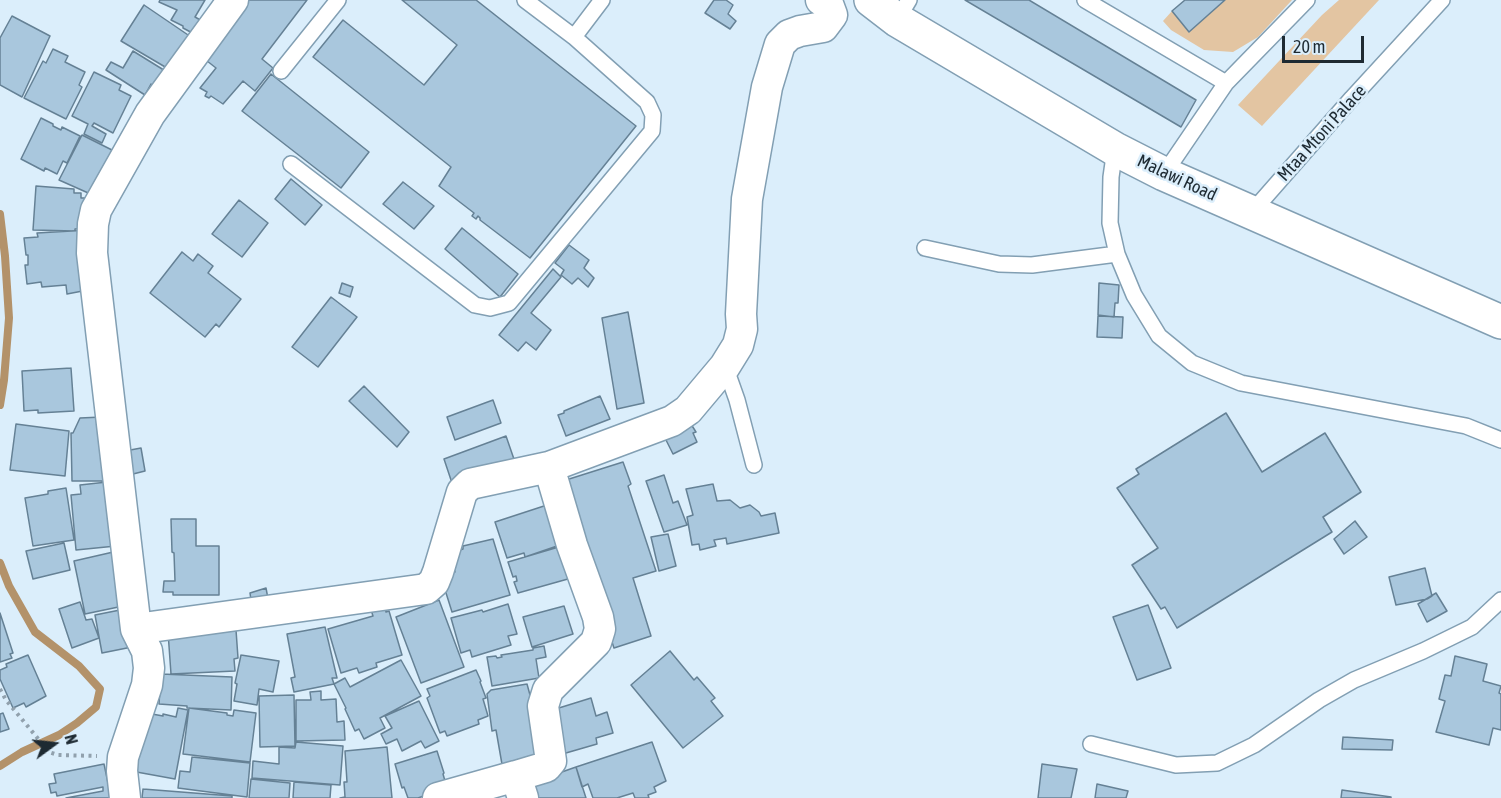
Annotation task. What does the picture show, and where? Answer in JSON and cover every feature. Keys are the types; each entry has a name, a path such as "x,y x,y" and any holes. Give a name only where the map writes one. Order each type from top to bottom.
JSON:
{"main road":[{"name":"Malawi Road","path":"871,0 903,10 1115,149 1164,174 1501,322"}],"street":[{"path":"125,798 123,757 147,685 149,668 147,651 136,629 92,253 93,224 96,210 150,114 233,0"},
{"path":"136,629 426,589 434,582 462,492 470,484 549,467 672,421 688,410 725,366 738,345 742,329 747,200 767,87 780,44 789,35 823,27 832,15 828,4 821,0"},
{"path":"438,798 519,787 546,767 551,761 543,706 545,697 548,690 596,642 600,629 598,617 572,544 549,467"}],"lane":[{"path":"281,71 338,0"},
{"path":"291,164 475,305 490,308 509,303 652,130 653,115 647,102 574,37 525,0"},
{"path":"574,37 602,0"},
{"path":"1086,0 1226,83"},
{"path":"1164,174 1226,83 1307,0"},
{"name":"Mtaa Mtoni Palace","path":"1252,213 1352,98 1442,0"},
{"path":"1115,149 1111,177 1110,223 1118,254 1134,295 1159,336 1192,363 1241,382 1466,426 1501,440"},
{"path":"925,248 999,264 1032,265 1118,254"},
{"path":"725,366 737,400 754,465"},
{"path":"1091,744 1176,765 1217,763 1254,745 1354,680 1423,651 1472,627 1501,600"}],"path":[{"path":"0,689 6,700 49,752 58,755 123,757"}],"shaded area":[{"path":"1225,0 1292,0 1258,37 1233,52 1204,50 1171,30 1163,21 1172,11 1189,31"},
{"path":"1339,0 1379,0 1262,126 1238,105 1322,15"}],"building":[{"path":"160,0 205,0 195,17 204,22 198,36 171,20 177,10 159,2"},
{"path":"247,0 307,0 262,59 273,68 255,91 243,81 223,104 211,96 209,98 205,96 207,92 200,88 216,68 202,57"},
{"path":"402,0 476,0 636,126 530,258 480,220 478,216 476,219 472,216 474,213 439,186 451,167 313,57 343,20 424,85 457,45"},
{"path":"714,0 726,0 733,5 728,14 736,21 730,29 705,13"},
{"path":"965,0 1029,0 1196,100 1181,127"},
{"path":"1185,0 1225,0 1189,32 1172,11"},
{"path":"144,5 194,39 172,71 121,41"},
{"path":"12,16 50,36 22,97 0,85 0,38"},
{"path":"53,49 68,56 65,62 85,72 79,85 82,87 66,119 24,98 43,61 46,63"},
{"path":"133,51 167,72 157,88 151,84 145,95 106,70 111,62 123,68"},
{"path":"94,72 121,85 119,90 131,96 113,133 94,123 92,126 106,134 102,143 84,134 88,124 72,116"},
{"path":"271,74 369,152 341,188 242,111"},
{"path":"41,118 61,130 62,127 80,136 67,163 63,161 57,174 45,168 44,171 21,159"},
{"path":"82,135 116,152 95,196 59,180"},
{"path":"291,179 322,205 305,225 275,199"},
{"path":"403,182 434,206 414,229 383,204"},
{"path":"36,186 74,189 74,193 81,193 81,198 90,198 86,228 75,229 75,231 33,230"},
{"path":"239,200 268,223 242,257 212,234"},
{"path":"462,228 518,274 500,297 445,249"},
{"path":"89,230 93,289 67,294 66,285 42,287 41,282 27,284 25,265 28,265 28,255 26,255 24,238 38,237 37,233"},
{"path":"569,245 589,260 584,268 594,278 588,287 578,278 572,284 561,275 564,270 555,263"},
{"path":"182,252 193,261 198,254 213,266 208,273 241,299 219,327 216,324 205,337 150,293"},
{"path":"553,269 561,277 531,313 551,330 536,350 526,342 518,351 499,335"},
{"path":"342,283 353,287 350,297 339,293"},
{"path":"1099,283 1119,285 1114,317 1098,315"},
{"path":"331,297 357,317 318,367 292,347"},
{"path":"628,312 644,403 617,409 602,318"},
{"path":"1098,316 1123,317 1122,338 1097,337"},
{"path":"71,368 74,411 38,413 38,410 24,411 22,371"},
{"path":"364,386 409,432 397,447 349,401"},
{"path":"600,396 610,419 566,436 558,415"},
{"path":"493,400 501,423 455,440 447,417"},
{"path":"1226,413 1262,472 1325,433 1361,492 1323,517 1332,532 1177,628 1165,607 1161,609 1132,565 1158,548 1117,488 1139,474 1136,469"},
{"path":"102,417 110,481 72,481 71,433 80,418"},
{"path":"689,421 696,432 693,433 697,442 673,454 663,434"},
{"path":"16,424 69,431 65,476 10,470"},
{"path":"506,436 516,465 453,486 444,459"},
{"path":"141,448 145,471 129,475 125,451"},
{"path":"623,462 631,484 628,486 656,571 633,578 651,636 614,648 564,499 566,480"},
{"path":"664,475 673,503 678,501 687,525 664,532 646,481"},
{"path":"107,482 116,546 76,550 71,495 81,494 80,485"},
{"path":"713,484 717,501 730,500 740,508 750,505 761,516 775,513 779,533 727,544 726,538 714,540 716,546 700,550 699,544 692,545 687,517 693,515 686,489"},
{"path":"66,488 74,540 33,546 25,498"},
{"path":"547,505 560,545 525,557 524,553 507,558 495,522"},
{"path":"171,519 196,519 196,546 219,546 219,595 173,595 173,592 163,592 164,581 175,581"},
{"path":"1355,521 1367,537 1344,554 1334,539"},
{"path":"668,534 676,566 659,571 651,537"},
{"path":"493,539 510,595 452,612 441,577 455,572 450,557 451,553 463,549 463,546"},
{"path":"64,543 70,570 33,579 26,551"},
{"path":"562,546 575,577 518,593 514,582 517,581 516,576 513,577 508,562"},
{"path":"122,550 128,605 85,614 74,561"},
{"path":"1425,568 1432,596 1396,605 1389,577"},
{"path":"266,588 269,604 252,607 250,593"},
{"path":"1436,593 1447,611 1427,622 1418,604"},
{"path":"439,600 464,667 421,683 396,617"},
{"path":"80,602 86,620 92,619 99,638 72,648 59,609"},
{"path":"384,602 386,612 389,611 402,655 376,663 377,667 359,673 357,668 341,673 328,629 373,616 370,607"},
{"path":"508,604 517,634 508,636 511,645 472,657 470,650 461,653 451,618 482,610 483,612"},
{"path":"1148,605 1171,668 1137,680 1113,617"},
{"path":"564,606 573,634 532,647 523,617"},
{"path":"125,609 132,647 102,653 95,615"},
{"path":"0,613 13,653 10,654 12,658 0,662"},
{"path":"325,627 337,678 332,678 334,684 294,692 291,678 295,677 287,634"},
{"path":"236,630 238,658 234,659 235,671 171,674 168,632"},
{"path":"544,646 546,657 536,659 539,678 492,686 487,657 496,656 497,658 502,657 501,655"},
{"path":"670,651 694,680 697,677 715,698 711,701 723,716 683,748 631,685"},
{"path":"28,655 46,696 26,707 24,703 13,708 0,679 0,670 7,667 6,664"},
{"path":"241,655 279,661 273,692 259,689 257,705 234,701"},
{"path":"1455,656 1487,664 1483,681 1501,686 1499,693 1501,694 1501,730 1493,728 1489,745 1436,732 1445,701 1439,699 1445,675 1451,676"},
{"path":"401,660 421,696 380,718 385,728 364,739 359,729 355,731 334,684 345,678 350,687"},
{"path":"476,670 486,698 483,699 488,716 478,720 479,724 447,736 445,731 440,733 427,698 430,696 427,689"},
{"path":"161,674 232,677 231,710 159,704"},
{"path":"527,684 530,695 532,695 546,761 503,770 496,730 492,731 487,694 491,690"},
{"path":"321,691 321,700 336,699 337,722 344,721 345,740 296,741 296,700 311,700 310,692"},
{"path":"294,695 295,746 260,747 259,696"},
{"path":"591,698 596,716 607,712 613,733 596,738 597,744 559,755 546,712"},
{"path":"419,701 439,741 425,748 421,741 402,751 397,739 386,744 381,734 392,728 385,716"},
{"path":"178,708 188,710 175,779 131,771 141,712 176,717"},
{"path":"189,708 227,713 233,716 234,710 256,713 250,762 183,754"},
{"path":"3,713 9,729 0,732 0,714"},
{"path":"1343,737 1393,740 1392,750 1342,749"},
{"path":"296,742 343,746 340,785 252,778 253,761 279,764 279,747 295,748"},
{"path":"652,742 666,781 654,787 656,792 648,795 649,798 635,798 633,793 617,798 593,798 588,784 582,787 576,767"},
{"path":"387,747 392,798 340,798 345,797 344,782 347,782 345,751"},
{"path":"437,751 447,788 418,798 408,798 404,787 402,788 395,764"},
{"path":"192,757 250,763 247,797 178,788 180,771 190,772"},
{"path":"104,764 108,783 117,781 120,798 66,798 103,791 103,787 57,796 56,792 51,793 49,784 56,783 54,774"},
{"path":"1042,764 1077,769 1071,798 1038,798"},
{"path":"576,767 586,798 526,798 522,786"},
{"path":"251,779 290,783 289,798 249,798"},
{"path":"294,782 331,785 330,798 293,798"},
{"path":"1097,784 1128,791 1126,798 1095,798"},
{"path":"143,789 232,796 232,798 142,798"},
{"path":"1342,790 1391,797 1391,798 1341,798"}],"waterway":[{"path":"0,214 9,318 0,405"},
{"path":"0,563 9,586 35,632 79,666 100,689 96,707 77,723 0,766"}]}
